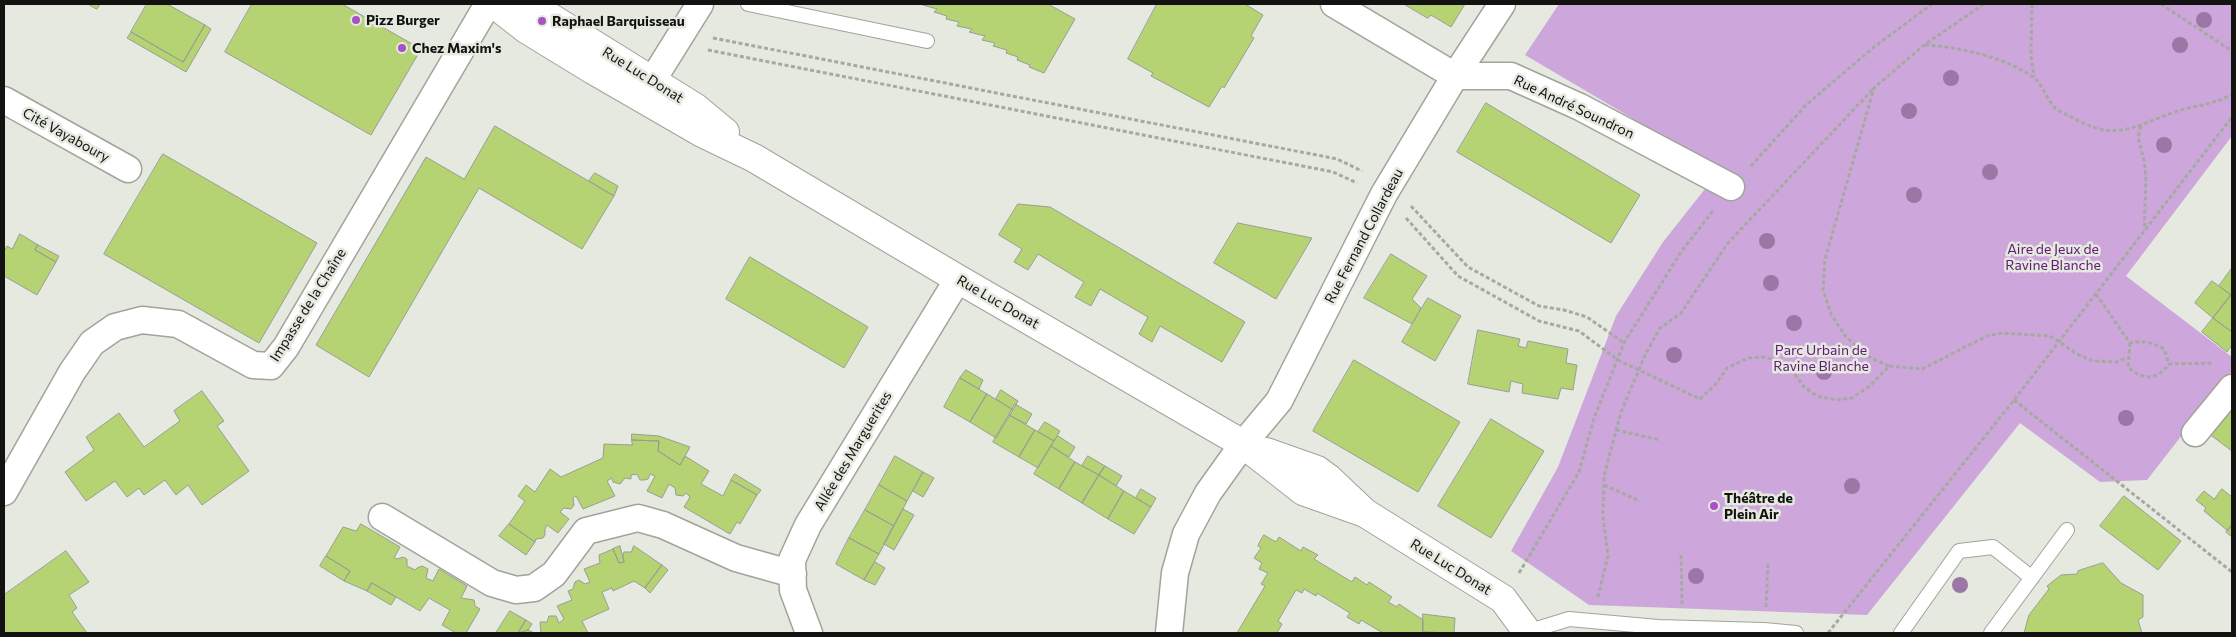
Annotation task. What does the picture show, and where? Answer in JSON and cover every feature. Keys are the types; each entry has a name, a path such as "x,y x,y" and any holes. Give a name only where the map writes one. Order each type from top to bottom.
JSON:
{"street":[{"name":"Impasse de la Chaîne","path":"4,492 72,372 92,344 115,327 142,320 178,324 253,365 270,366 286,347 488,4"},
{"path":"494,4 526,29 647,89 700,4"},
{"name":"Rue Luc Donat","path":"523,4 537,9 647,89 702,133 754,158 1243,444 1303,490 1365,513 1503,599 1527,633"},
{"path":"1334,4 1455,76"},
{"name":"Rue Fernand Collardeau","path":"1169,633 1175,573 1186,534 1208,493 1243,444 1280,401 1387,189 1455,76 1502,4"},
{"name":"Rue André Soundron","path":"1455,76 1511,76 1580,107 1731,187"},
{"name":"Cité Vayaboury","path":"4,100 128,169"},
{"name":"Allée des Marguerites","path":"809,633 793,590 792,560 808,525 958,279"},
{"path":"2195,433 2232,388"},
{"path":"382,517 492,583 516,590 534,588 554,574 586,531 638,518 663,525 736,558 793,574"}],"lane":[{"path":"748,4 927,41"},
{"path":"1991,633 2067,530"},
{"path":"1901,633 1958,551 1993,547 2032,578"},
{"path":"1527,633 1569,619 1658,630 1682,628 1764,630 1796,633"}],"path":[{"path":"1503,599 1579,472 1594,418 1624,343 1681,252 1731,187 1806,105 1874,46 1932,4"},
{"path":"1593,622 1608,556 1603,517 1604,476 1621,412 1638,370 1660,328 1681,313 1728,243 1874,88 1924,45 1984,4"},
{"path":"2032,4 2031,55 2035,78 2044,95 2056,109 2088,126 2114,132 2142,126 2176,112 2219,102 2232,94"},
{"path":"2160,4 2232,51"},
{"path":"679,38 701,35 1337,159 1387,189 1468,267 1539,306 1564,310 1587,317 1624,343"},
{"path":"1924,45 1949,46 1980,53 2035,78"},
{"path":"706,50 1333,172 1387,189 1458,276 1539,321 1579,331 1618,360 1700,399 1715,385 1726,368 1748,358 1764,357 1780,361 1794,373 1804,386 1817,396 1836,400 1852,398 1870,385 1889,366"},
{"path":"1874,88 1825,259 1823,290 1831,314 1846,337 1870,358 1889,366 1922,369 1987,336 2002,333 2050,336 2079,355 2093,361 2117,362 2127,358"},
{"path":"1828,633 2014,400 2232,117"},
{"path":"2142,126 2137,136 2143,157 2147,185 2143,205 2145,230"},
{"path":"2096,294 2130,343 2127,358 2128,367 2136,374 2145,378 2157,376 2168,364 2214,363"},
{"path":"2130,343 2142,340 2155,343 2164,349 2168,364"},
{"path":"2014,400 2232,572"},
{"path":"1616,430 1660,440"},
{"path":"1604,485 1640,501"},
{"path":"1681,555 1682,628"},
{"path":"1764,630 1768,562"}],"green space":[{"name":"Parc Urbain de Ravine Blanche","path":"1559,4 2232,4 2232,136 2126,276 2232,357 2232,371 2147,480 2100,482 2020,423 1867,615 1589,605 1511,551 1558,467 1616,316 1663,242 1720,170 1525,55"}],"building":[{"path":"88,4 100,4 97,9"},
{"path":"147,4 167,4 205,25 183,62 131,32"},
{"path":"252,4 342,4 421,49 371,135 225,52"},
{"path":"924,4 1048,4 1075,19 1044,73 1017,60 1018,57 1006,53 1007,50 993,46 995,43 982,40 985,36 969,32 972,29 957,26 959,22 946,19 947,16 934,12 937,9"},
{"path":"1157,4 1245,4 1263,15 1251,36 1254,38 1224,88 1222,86 1209,107 1151,76 1153,73 1128,59"},
{"path":"1404,4 1465,4 1451,27 1431,15 1428,18"},
{"path":"205,25 211,29 186,72 127,38 131,32 183,62"},
{"path":"1486,103 1640,195 1611,243 1457,152"},
{"path":"495,126 614,196 582,249 479,188 369,377 316,345 426,157 464,179"},
{"path":"163,154 317,243 259,343 104,254"},
{"path":"595,173 618,186 614,196 589,181"},
{"path":"1018,204 1050,207 1245,322 1222,362 1160,326 1152,342 1139,334 1148,317 1100,289 1091,306 1075,297 1084,282 1038,254 1028,270 1014,262 1022,249 999,235"},
{"path":"1238,223 1312,238 1276,299 1214,263"},
{"path":"20,234 38,245 35,250 56,262 37,295 4,276 4,251 7,246 12,249"},
{"path":"38,245 59,256 56,262 35,250"},
{"path":"1391,254 1427,276 1412,299 1421,308 1412,324 1364,298"},
{"path":"750,257 868,327 844,368 726,299"},
{"path":"2232,268 2232,293 2231,295 2219,286"},
{"path":"2212,281 2231,295 2213,318 2195,303"},
{"path":"2232,296 2232,332 2213,318"},
{"path":"1428,298 1461,316 1435,361 1402,342"},
{"path":"2213,318 2232,332 2232,345 2227,352 2202,332"},
{"path":"1478,330 1520,339 1518,346 1526,348 1528,341 1568,349 1566,363 1577,365 1573,390 1561,388 1558,399 1522,393 1523,384 1511,381 1509,392 1468,384"},
{"path":"1354,360 1460,422 1418,492 1313,431"},
{"path":"966,370 983,380 979,389 960,378"},
{"path":"960,378 987,394 970,422 944,407"},
{"path":"1001,390 1018,401 1013,410 996,399"},
{"path":"202,391 224,421 217,426 249,471 202,505 188,485 176,495 165,480 144,495 139,488 127,497 115,481 86,501 65,472 94,450 86,437 119,413 144,447 180,421 174,411"},
{"path":"987,394 1013,410 996,438 970,422"},
{"path":"1015,404 1032,414 1026,424 1009,415"},
{"path":"2228,408 2232,411 2232,451 2208,433"},
{"path":"1009,415 1035,430 1019,457 993,442"},
{"path":"1491,419 1544,451 1491,538 1438,506"},
{"path":"1045,422 1060,431 1054,441 1038,432"},
{"path":"1035,430 1054,441 1038,468 1019,457"},
{"path":"632,434 659,436 690,447 680,465 658,451 659,441 632,440"},
{"path":"1058,436 1075,447 1069,457 1051,446"},
{"path":"632,440 659,441 658,451 680,465 685,456 709,471 701,484 723,496 731,480 757,495 740,524 737,522 730,534 684,507 690,497 686,493 683,496 676,495 675,488 669,484 662,498 647,491 655,476 650,474 648,479 640,480 637,474 631,475 631,479 625,478 620,484 613,482 612,478 607,481 615,496 583,509 576,496 573,498 574,505 571,509 564,508 560,512 569,519 558,533 547,525 543,538 536,539 535,542 509,524 525,501 518,496 526,485 535,492 550,469 561,477 603,458 604,444 632,445"},
{"path":"1051,446 1075,462 1059,489 1034,474"},
{"path":"895,456 923,472 907,501 879,485"},
{"path":"1088,456 1105,466 1099,475 1082,466"},
{"path":"1075,462 1099,475 1082,503 1059,489"},
{"path":"1105,466 1122,476 1116,486 1099,475"},
{"path":"923,472 934,478 923,497 913,491"},
{"path":"735,474 761,490 757,495 731,480"},
{"path":"1099,475 1124,491 1108,519 1082,503"},
{"path":"879,485 907,501 894,526 865,510"},
{"path":"1141,489 1156,498 1151,507 1136,498"},
{"path":"2222,489 2232,497 2232,525 2228,531 2204,511 2206,508 2196,500 2204,491 2214,499"},
{"path":"1124,491 1151,507 1134,534 1108,519"},
{"path":"2124,496 2181,541 2158,570 2100,526"},
{"path":"903,509 914,515 894,550 884,544"},
{"path":"865,510 894,526 879,554 849,538"},
{"path":"361,524 400,547 394,558 403,557 407,559 407,566 415,570 422,566 428,569 426,578 433,581 439,569 467,586 461,598 474,600 475,606 480,609 466,633 456,633 442,625 450,610 429,598 420,611 372,583 367,591 344,581 350,571 326,556 343,527 356,531"},
{"path":"509,524 535,542 526,555 499,536"},
{"path":"2232,525 2232,537 2226,532"},
{"path":"1264,535 1276,542 1279,537 1301,551 1303,547 1318,555 1314,559 1352,582 1355,577 1367,585 1369,582 1392,597 1388,602 1397,607 1399,604 1423,620 1423,632 1448,633 1383,633 1361,620 1359,624 1347,617 1350,613 1317,593 1316,596 1304,589 1302,593 1296,590 1278,621 1282,624 1277,633 1237,633 1265,586 1261,584 1268,573 1259,569 1262,563 1254,558 1261,548 1258,546"},
{"path":"849,538 879,554 864,580 836,564"},
{"path":"620,546 624,562 619,563 613,549"},
{"path":"634,546 662,565 645,588 634,581 613,591 612,588 602,592 609,609 582,621 588,633 541,633 540,622 547,622 549,616 556,616 559,623 564,619 557,606 572,600 568,591 573,589 575,582 579,580 585,584 590,582 584,569 600,563 599,555 613,549 619,563 624,562 624,552 631,552"},
{"path":"66,551 89,582 69,595 77,608 72,612 87,633 4,633 4,595"},
{"path":"326,556 350,571 344,581 320,566"},
{"path":"875,562 885,568 875,585 864,580"},
{"path":"2103,563 2121,583 2143,595 2143,617 2138,620 2142,633 2024,633 2029,615 2049,589 2047,586 2061,575 2077,574 2078,571"},
{"path":"662,565 668,570 650,593 645,588"},
{"path":"372,583 396,597 391,605 367,591"},
{"path":"510,611 526,620 518,633 496,633"},
{"path":"1423,614 1455,618 1454,633 1423,632"},
{"path":"526,620 532,624 528,630 518,633"},
{"path":"528,630 534,633 522,633 525,631"}],"place":[{"name":"Pizz Burger","path":"356,20"},
{"name":"Raphael Barquisseau","path":"542,21"},
{"name":"Chez Maxim's","path":"402,48"},
{"name":"Théâtre de Plein Air","path":"1714,506"}],"park label":[{"name":"Aire de Jeux de Ravine Blanche","path":"2053,258"}]}
